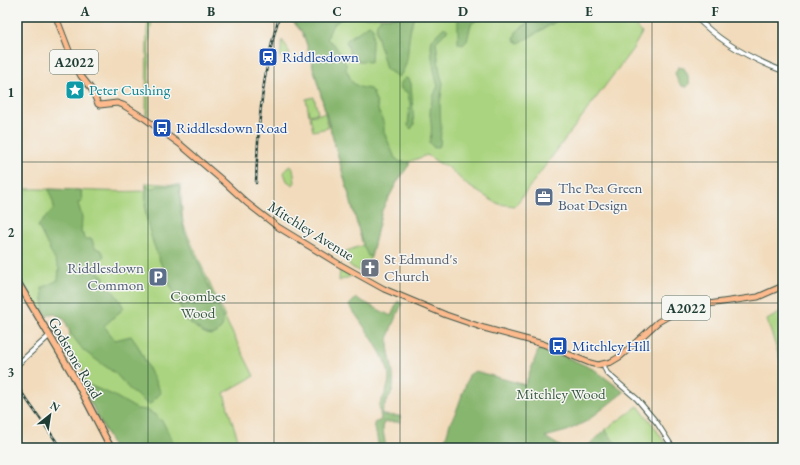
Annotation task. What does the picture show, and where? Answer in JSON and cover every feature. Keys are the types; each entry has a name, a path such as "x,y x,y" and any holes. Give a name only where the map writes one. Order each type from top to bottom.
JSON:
{"highway":[{"name":"Godstone Road","path":"17,281 75,380 111,448"}],"main road":[{"name":"Mitchley Avenue","path":"56,17 73,61 81,76 92,90 98,104 100,105 117,102 144,118 181,146 247,203 278,227 337,263 384,289 466,322 543,344 590,363 604,365"},
{"name":"A2022","path":"604,365 621,356 658,322 674,312 687,307 702,304 758,297 783,286"}],"street":[{"path":"696,17 722,40 783,71"},
{"path":"17,365 49,336"},
{"path":"604,365 607,373 637,399 657,423 673,448"}],"green space":[{"path":"149,17 152,17 149,44 149,114 146,115 147,30"},
{"path":"289,17 629,17 642,33 632,50 515,206 499,204 493,201 467,185 447,166 439,163 427,155 409,162 409,165 397,182 382,210 371,257 362,273 350,266 344,252 363,245 306,42 302,32"},
{"path":"289,17 343,17 332,26 327,39 335,45 346,64 346,69 352,82 359,87 370,89 373,93 384,124 384,132 395,158 400,162 409,162 409,165 397,182 382,210 371,257 368,256 363,245 306,42 302,32"},
{"path":"382,17 414,17 410,33 407,61 403,72 399,77 386,69 376,31 377,23"},
{"path":"458,17 481,17 471,24 467,41 463,45 458,43"},
{"path":"535,17 564,17 519,43 514,40 516,32"},
{"path":"369,25 373,28 371,62 358,61 355,56 350,53 346,42 348,39"},
{"path":"443,28 448,30 436,42 440,74 443,83 440,104 440,146 434,148 429,142 431,131 430,110 432,99 438,86 435,76 431,44 433,38"},
{"path":"282,40 290,55 280,57"},
{"path":"678,67 684,68 688,75 689,85 687,87 680,85 675,73"},
{"path":"405,78 409,79 411,83 414,125 411,129 408,126 410,103 407,92 401,89 400,84"},
{"path":"314,97 318,113 309,115 306,99"},
{"path":"325,113 328,128 313,131 310,116"},
{"path":"290,166 293,168 295,182 293,185 287,181 284,173"},
{"path":"146,183 180,185 183,222 186,231 228,324 254,376 224,393 241,448 114,448 78,378 85,379 81,365 62,342 69,335 73,319 45,311 40,314 17,275 17,189 146,191"},
{"name":"Coombes Wood","path":"146,185 151,189 158,186 179,186 184,231 223,318 222,327 216,334 207,334 187,321 164,270 149,230 145,212"},
{"path":"49,189 81,190 82,202 78,203 82,217 81,233 83,234 84,239 92,239 94,247 102,251 104,256 96,264 89,264 103,276 107,285 117,296 124,308 104,326 115,340 131,336 138,346 161,393 149,405 131,391 116,374 84,351 70,333 65,320 53,313 47,316 44,312 42,288 58,280 59,268 38,226 54,208"},
{"path":"340,267 352,274 352,276 339,281"},
{"path":"356,298 391,316 398,301 402,304 391,328 388,339 393,387 382,411 382,415 400,416 400,422 384,422 383,430 386,448 379,448 374,423 381,420 379,405 388,384 388,369 373,340 349,305"},
{"path":"779,313 783,313 783,368 767,320"},
{"name":"Mitchley Wood","path":"539,348 571,359 595,370 624,392 587,421 567,431 545,437 563,448 482,448 477,442 469,448 437,448 442,446 445,441 450,423 456,412 469,375 475,371 525,385"},
{"path":"78,378 91,386 113,395 137,409 147,410 157,416 163,422 176,448 114,448"},
{"path":"638,406 654,426 668,448 619,448 605,430"},
{"name":"Mitchley Wood","path":"605,430 619,448 586,448 587,447"}],"railway":[{"path":"256,183 262,99 273,38 279,17"},
{"path":"17,386 61,448"}],"place":[{"name":"Riddlesdown","path":"268,57"},
{"name":"Peter Cushing","path":"75,90"},
{"name":"Riddlesdown Road","path":"162,128"},
{"name":"The Pea Green Boat Design","path":"544,197"},
{"name":"St Edmund's Church","path":"370,268"},
{"name":"Riddlesdown Common","path":"158,277"},
{"name":"Mitchley Hill","path":"558,346"}]}
